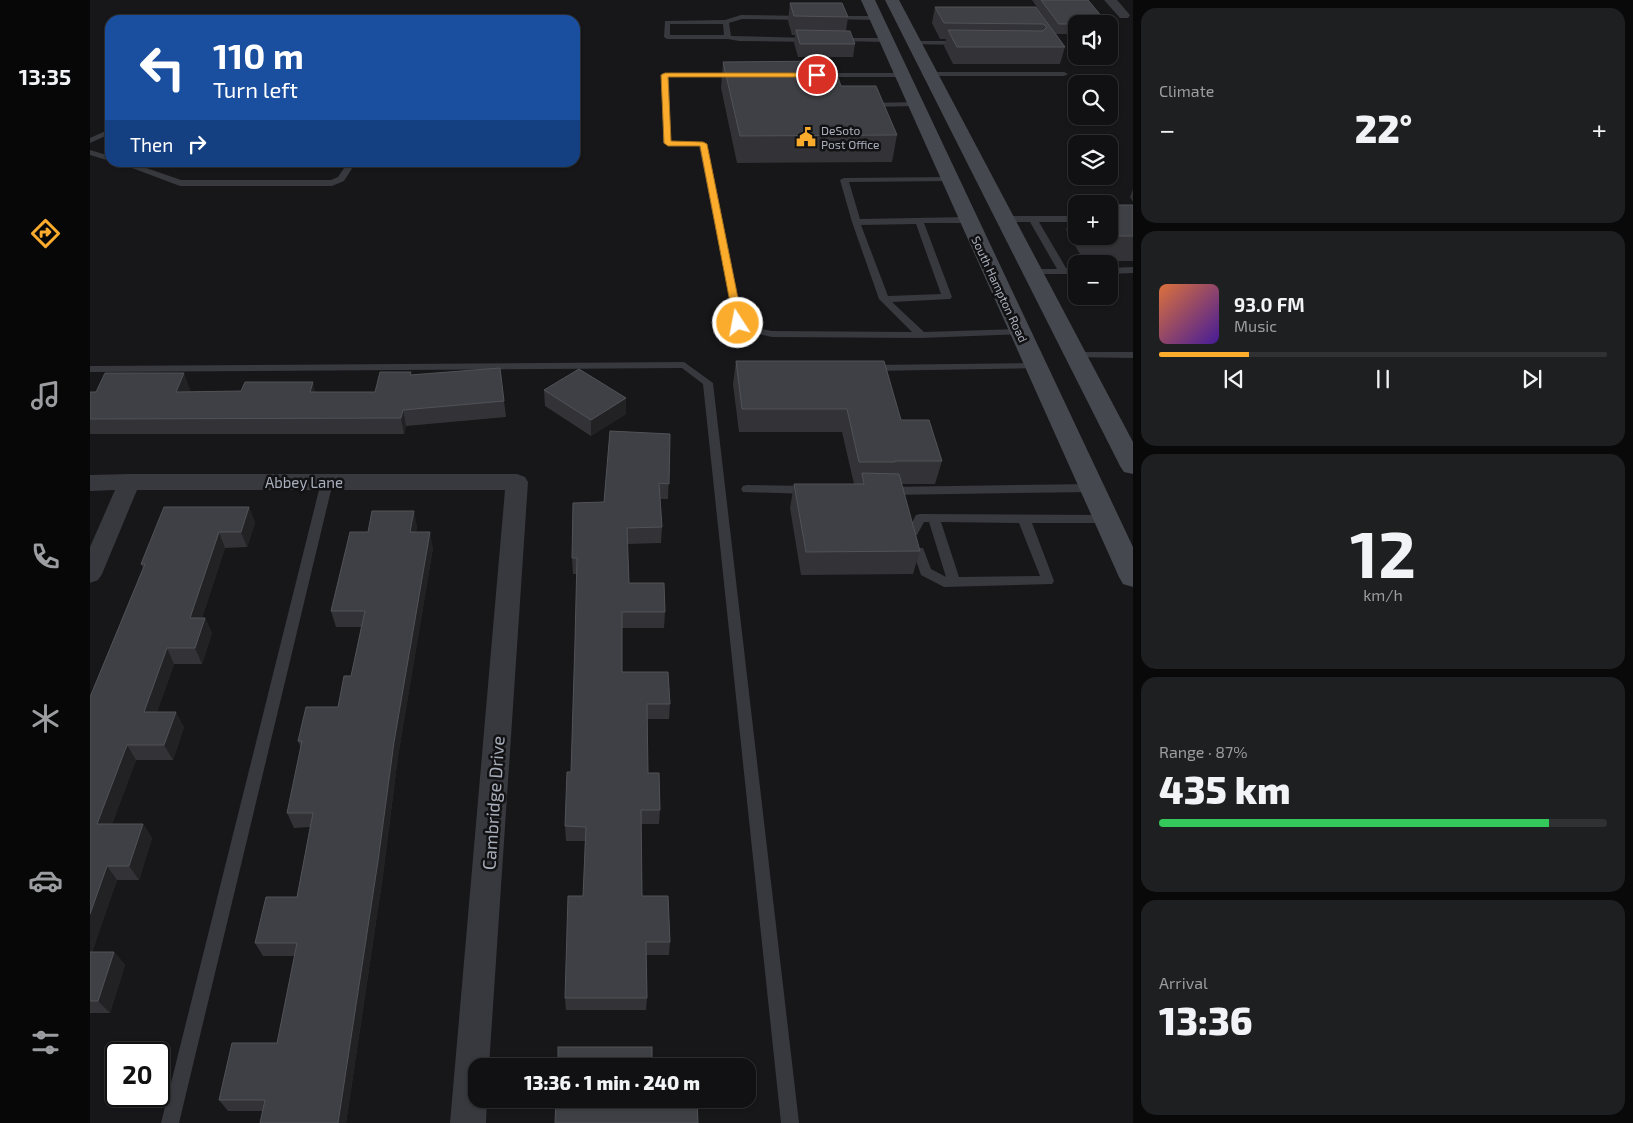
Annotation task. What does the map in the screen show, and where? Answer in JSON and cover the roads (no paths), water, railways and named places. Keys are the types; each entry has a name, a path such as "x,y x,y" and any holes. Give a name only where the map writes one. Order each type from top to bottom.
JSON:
{"main road":[{"name":"South Hampton Road","path":"868,0 1133,577"},
{"path":"892,0 1133,466"},
{"path":"876,18 900,18"},
{"path":"901,75 929,74"},
{"path":"968,220 1004,219"},
{"path":"1020,332 1063,332"}],"street":[{"path":"1110,0 1124,15"},
{"path":"90,574 130,482"},
{"name":"Abbey Lane","path":"90,483 517,482"},
{"name":"Cambridge Drive","path":"468,1123 517,482"}],"lane":[{"path":"817,40 739,40 728,37 667,37 667,22 726,22 741,17 818,18"},
{"path":"828,18 876,18"},
{"path":"726,22 728,37"},
{"path":"827,40 886,40"},
{"path":"913,43 971,44"},
{"path":"929,74 1064,74"},
{"path":"750,75 665,75 668,143 703,144 738,323 749,329 772,334 921,335 1020,332"},
{"path":"817,75 901,75"},
{"path":"831,75 834,83"},
{"path":"857,105 915,104"},
{"path":"90,141 105,134"},
{"path":"90,152 105,157"},
{"path":"134,167 180,183 332,183 341,179 349,167"},
{"path":"921,335 884,299 856,222 844,180 949,178"},
{"path":"1004,219 1068,219"},
{"path":"1034,219 1063,271"},
{"path":"884,299 947,297 919,220"},
{"path":"856,222 968,220"},
{"path":"1118,271 1133,270"},
{"path":"1032,272 1068,271"},
{"path":"1075,355 1133,355"},
{"path":"90,369 684,365 708,382 790,1123"},
{"path":"857,368 1036,366"},
{"path":"170,1123 328,482"},
{"path":"747,488 825,490"},
{"path":"873,491 932,492 1092,488"},
{"path":"913,532 920,518 1106,519"},
{"path":"934,518 954,582"},
{"path":"919,552 924,572 944,582 1048,581 1024,519"}],"place":[{"name":"DeSoto Post Office","path":"806,137"}]}
